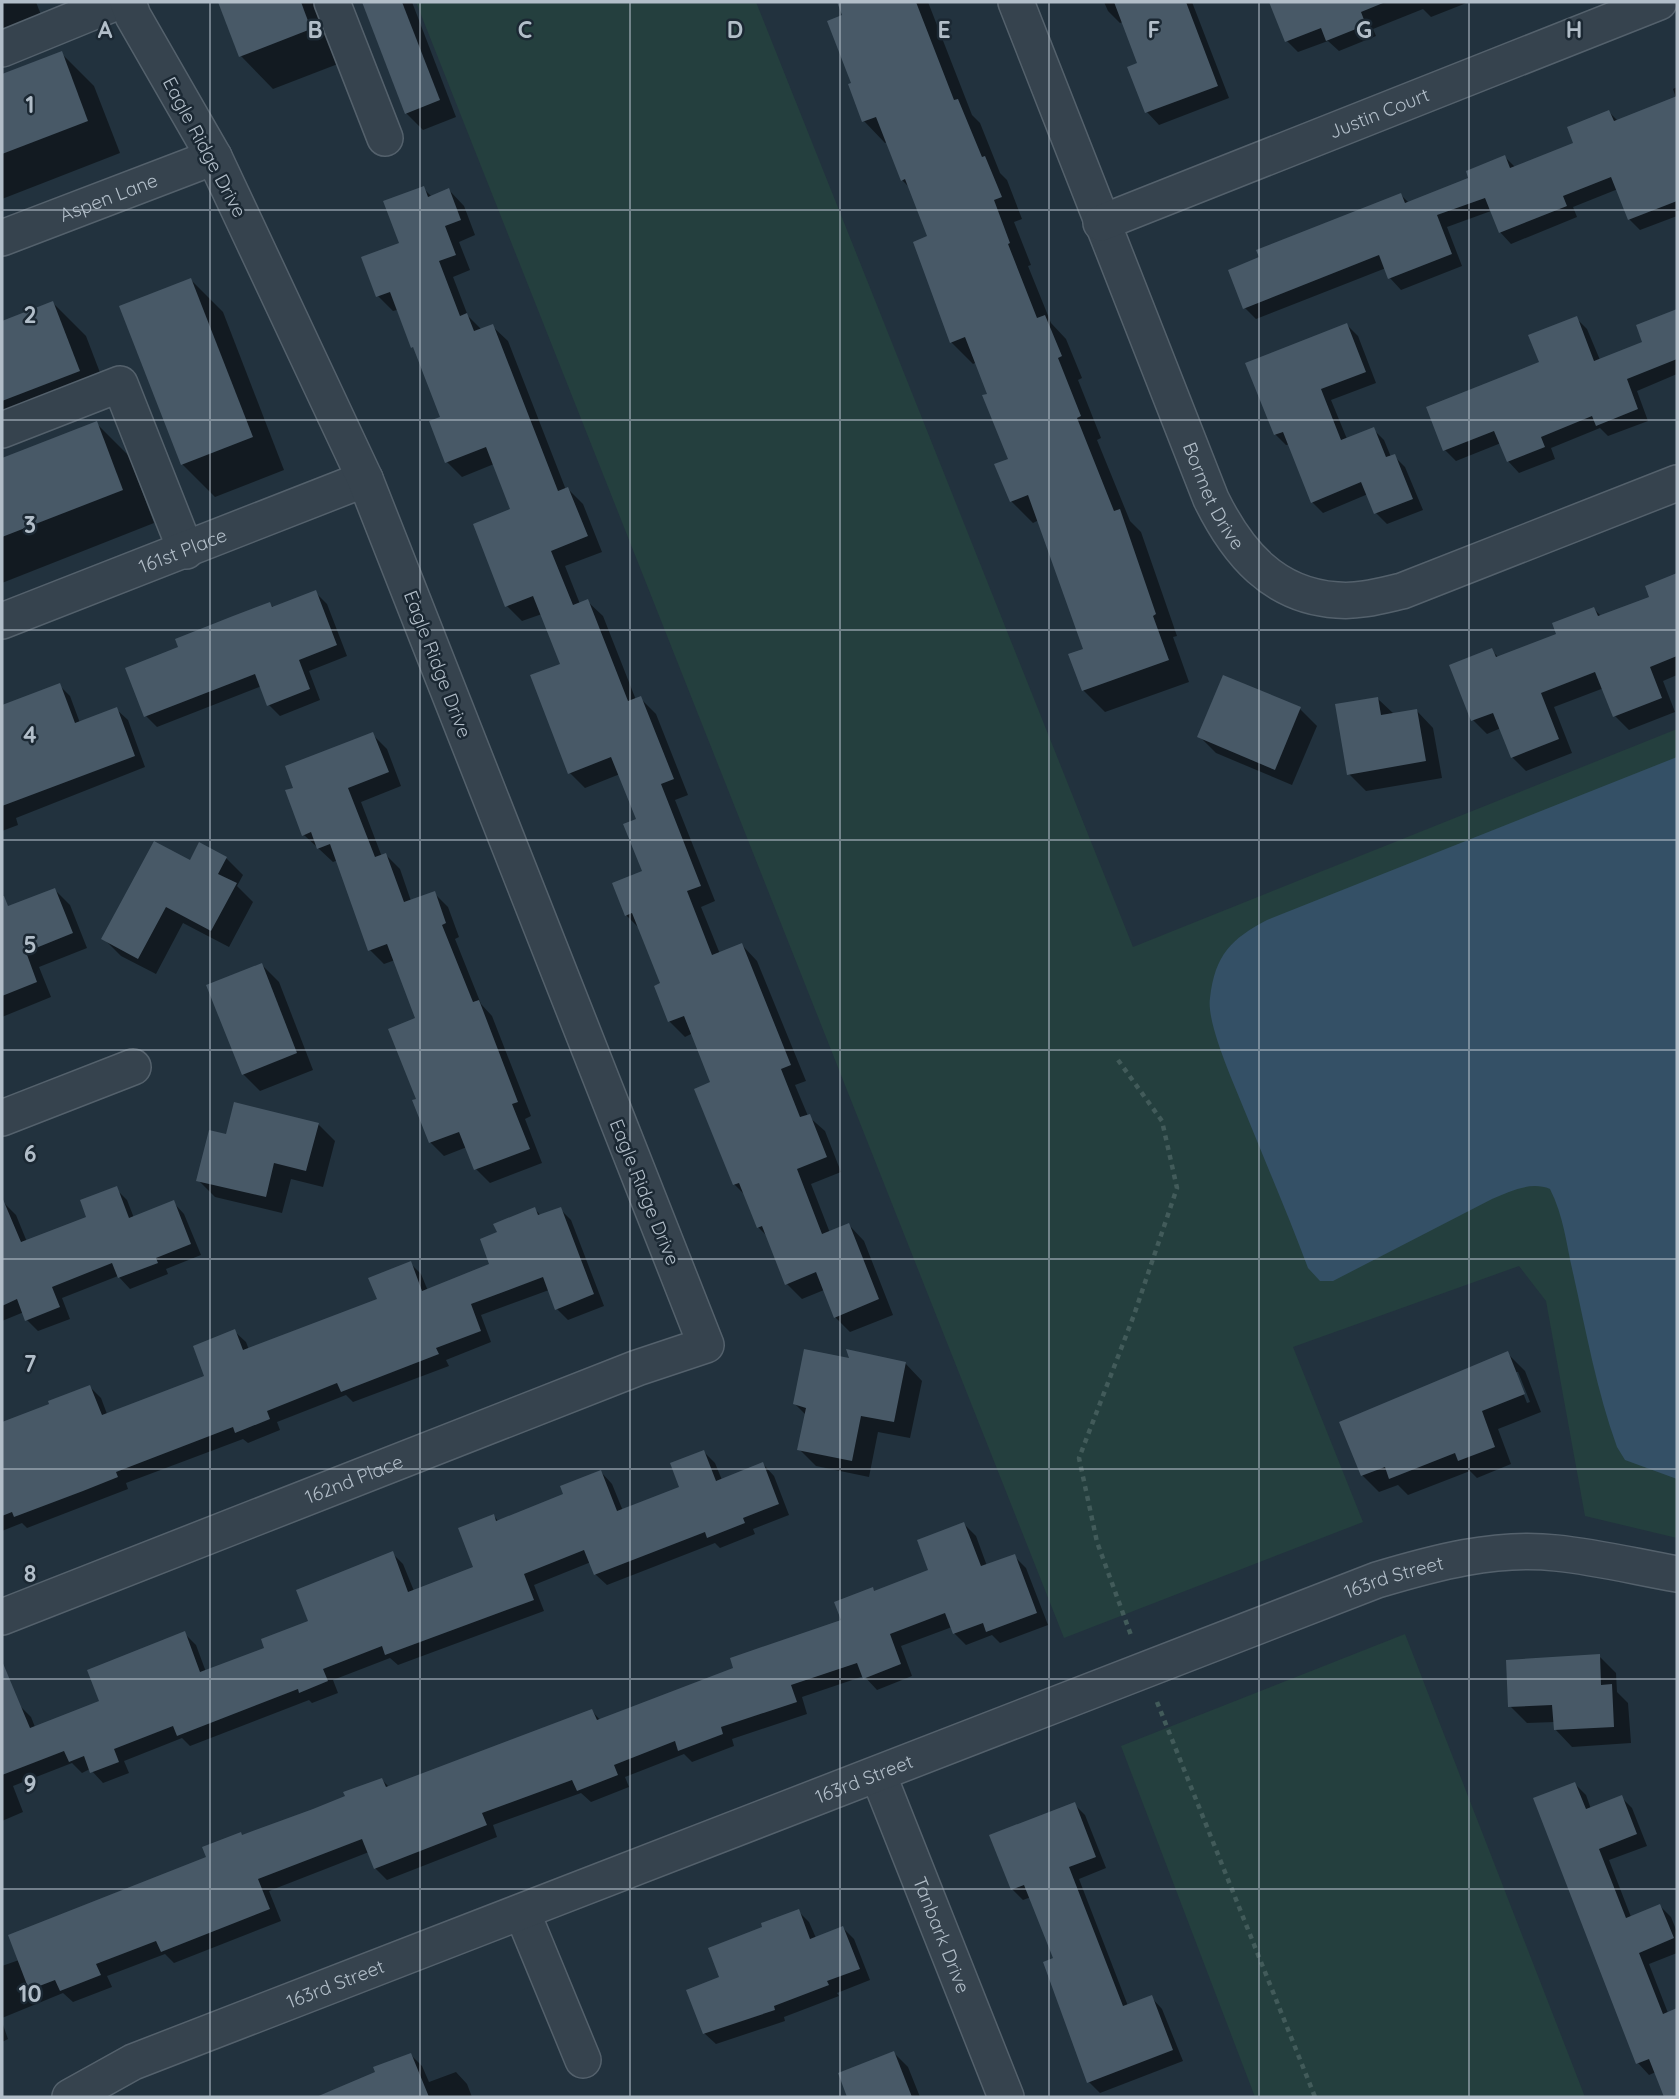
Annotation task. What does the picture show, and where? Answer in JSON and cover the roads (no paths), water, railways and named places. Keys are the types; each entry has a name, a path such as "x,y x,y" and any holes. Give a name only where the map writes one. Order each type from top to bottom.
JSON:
{"street":[{"path":"2,49 117,2"},
{"name":"Eagle Ridge Drive","path":"128,2 133,16 214,157 365,479 706,1345"},
{"path":"332,2 385,138"},
{"name":"Bormet Drive","path":"1016,2 1206,487 1226,530 1248,558 1273,579 1305,593 1336,600 1366,599 1402,591 1677,483"},
{"name":"Justin Court","path":"1101,223 1659,2"},
{"name":"Aspen Lane","path":"2,239 214,157"},
{"path":"2,430 120,384 186,551"},
{"name":"161st Place","path":"2,621 365,479"},
{"path":"2,1118 133,1067"},
{"name":"162nd Place","path":"2,1616 637,1368 706,1345"},
{"name":"163rd Street","path":"70,2097 133,2062 1377,1580 1443,1562 1518,1552 1554,1552 1677,1574"},
{"name":"Tanbark Drive","path":"878,1774 1006,2097"},
{"path":"522,1912 583,2060"}],"water":[{"path":"1677,757 1677,1479 1625,1460 1617,1447 1587,1339 1562,1220 1550,1189 1536,1186 1506,1193 1333,1281 1320,1281 1308,1268 1223,1056 1213,1023 1210,998 1216,970 1227,950 1244,934 1267,920"}]}
